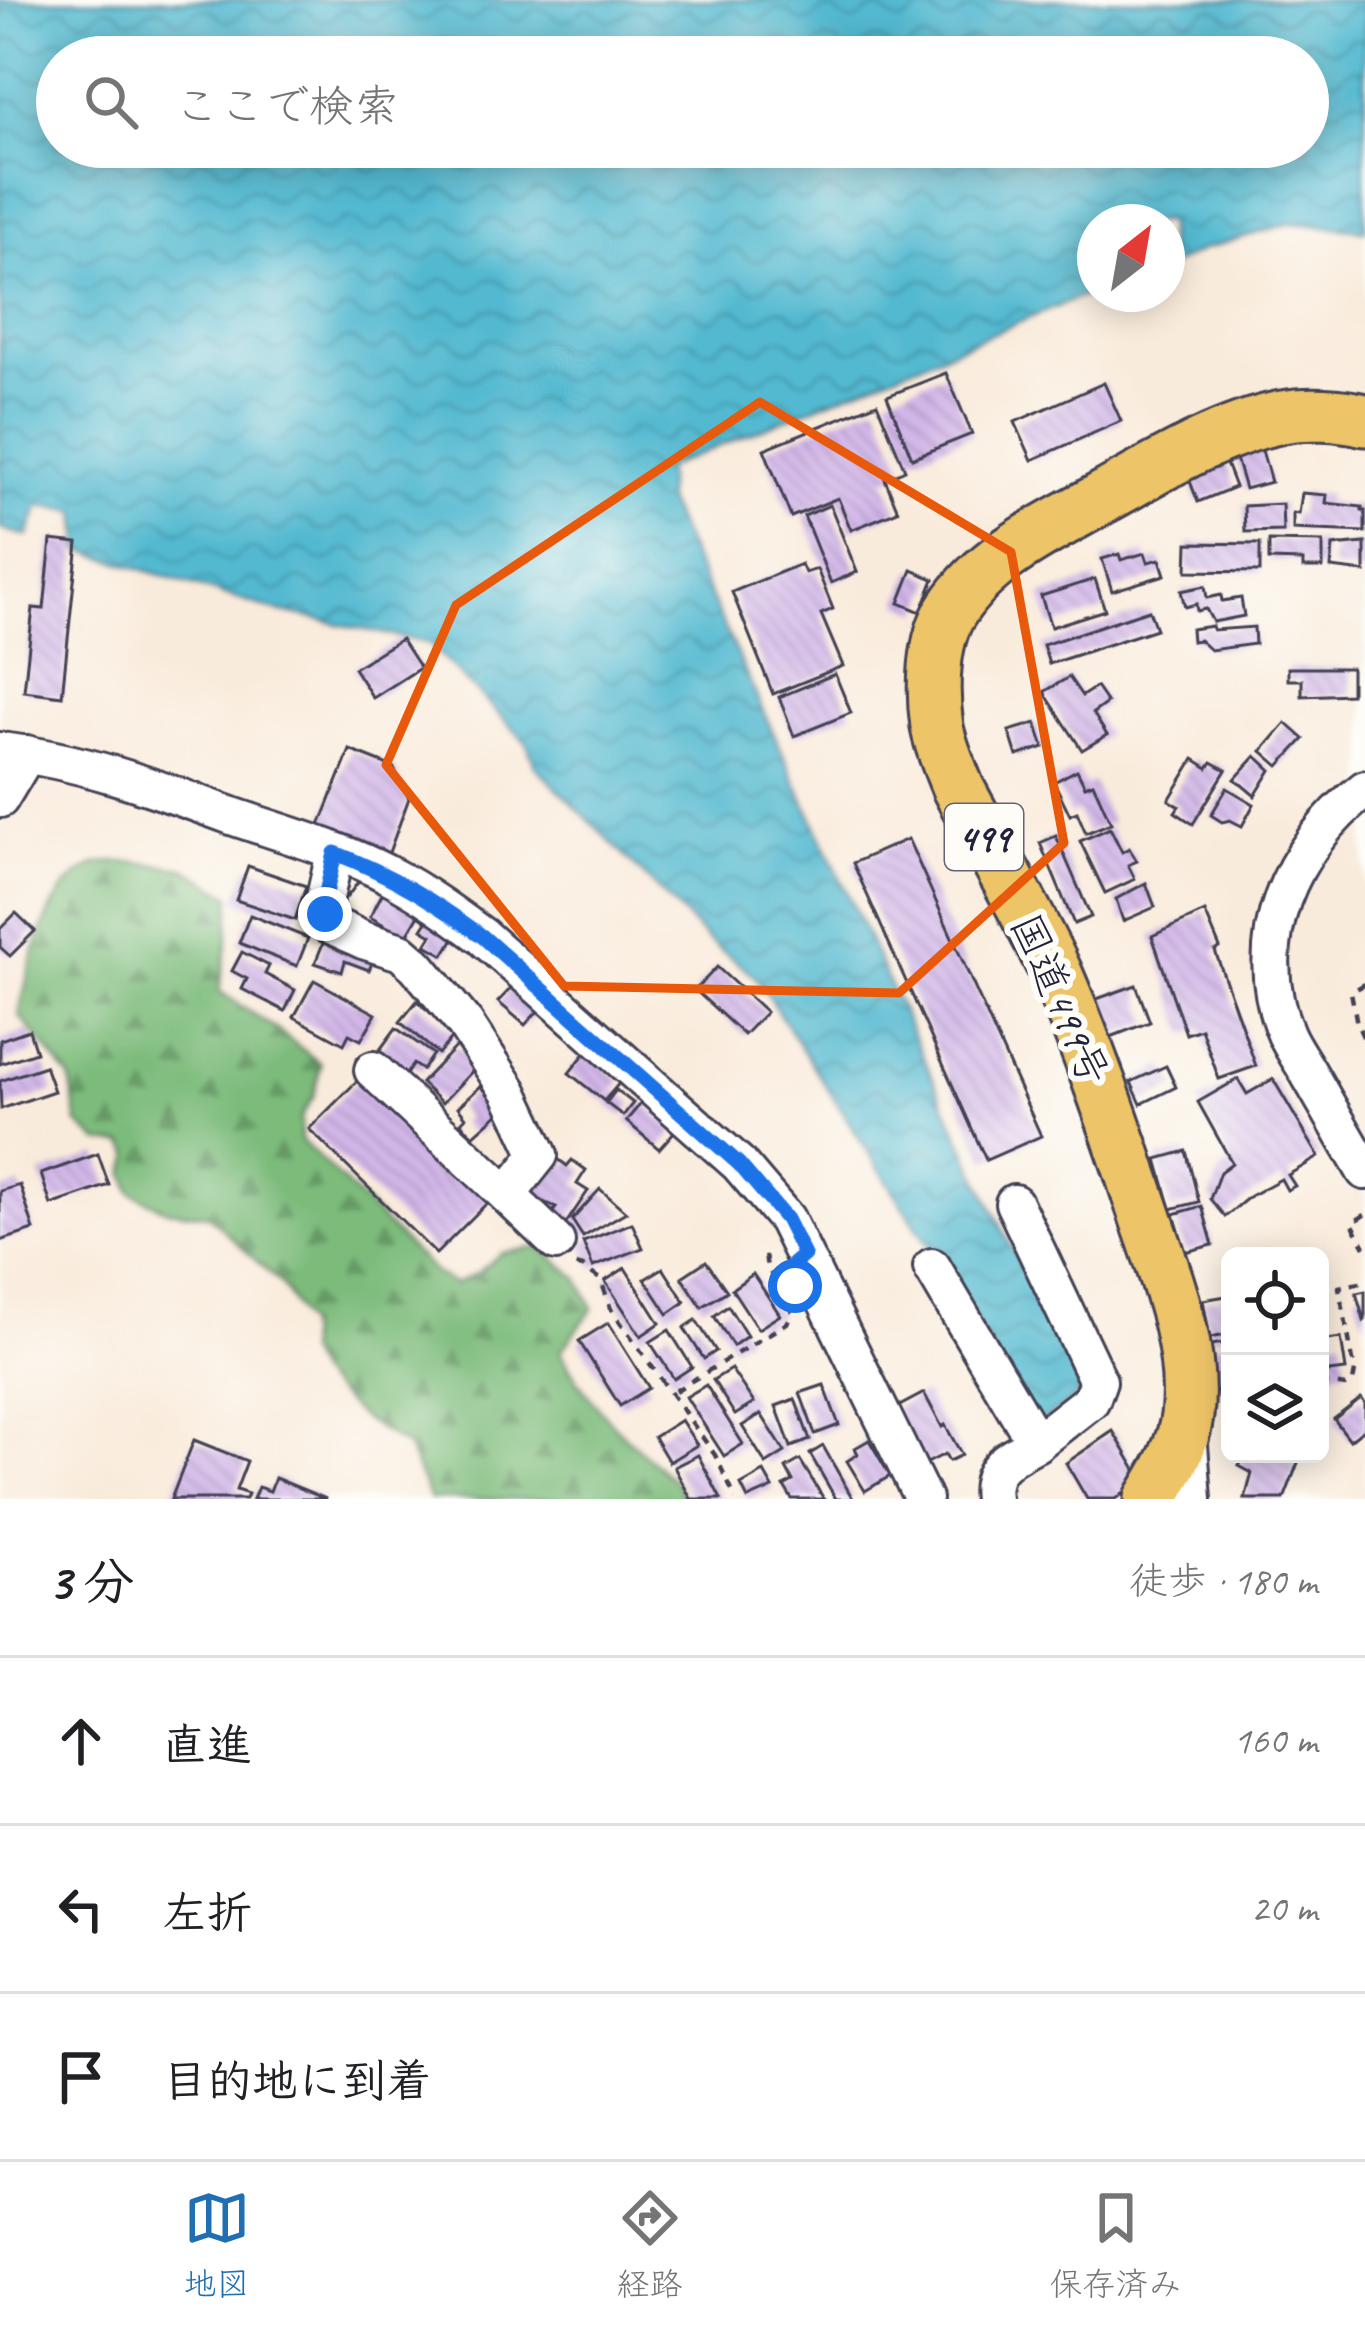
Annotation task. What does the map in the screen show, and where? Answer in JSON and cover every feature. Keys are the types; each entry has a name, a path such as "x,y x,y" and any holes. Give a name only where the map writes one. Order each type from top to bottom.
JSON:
{"highway":[{"name":"国道499号","path":"1151,1499 1168,1473 1187,1419 1189,1378 1164,1270 1095,1070 1054,971 948,763 935,699 938,651 950,612 984,573 1018,546 1154,470 1236,430 1283,417 1365,420"}],"street":[{"path":"0,799 13,753 91,768 386,873 482,936 739,1164 786,1219 923,1499"},
{"path":"1365,789 1318,832 1282,894 1272,938 1273,984 1286,1033 1365,1171"},
{"path":"335,853 324,902 329,924 401,952 417,966 465,1024 509,1090 538,1155 507,1195"},
{"path":"373,1070 561,1252"},
{"path":"992,1499 990,1481 999,1465 1091,1400 1098,1381 1014,1203"},
{"path":"932,1268 1036,1442"},
{"path":"1187,1419 1193,1499"}],"path":[{"path":"1365,984 1352,992 1365,1041"},
{"path":"1365,1215 1352,1223 1365,1247"},
{"path":"561,1252 601,1280 611,1309 715,1454 736,1499"},
{"path":"673,1392 787,1323 794,1312 767,1268 765,1255 775,1255"},
{"path":"1329,1383 1346,1386 1353,1382 1355,1371 1339,1287 1365,1282"}],"highlighted area":[{"path":"760,402 1011,552 1064,843 899,993 564,986 386,765 456,605"}],"green space":[{"path":"135,862 185,868 231,896 219,991 321,1064 314,1096 301,1117 301,1140 435,1273 454,1284 479,1272 501,1253 540,1247 578,1278 593,1308 561,1351 598,1407 677,1484 683,1499 430,1499 407,1447 358,1415 316,1374 306,1352 305,1325 283,1286 208,1215 167,1210 132,1193 125,1174 131,1155 125,1144 99,1142 78,1124 70,1078 19,1015 42,929 64,890 97,864"}],"water":[{"path":"0,0 1365,0 1365,230 1291,223 1185,258 1185,204 1077,204 1077,298 666,468 666,501 1009,1243 1085,1391 1037,1425 947,1274 755,976 708,940 535,766 527,743 428,643 273,610 81,550 77,511 39,506 28,536 0,529"}],"building":[{"path":"946,373 972,434 912,458 887,396"},
{"path":"1104,383 1121,421 1032,460 1015,422"},
{"path":"877,403 905,470 885,479 898,511 851,530 838,498 791,517 764,449"},
{"path":"1261,447 1271,482 1245,489 1235,455"},
{"path":"1225,461 1235,487 1198,502 1188,476"},
{"path":"1302,493 1327,495 1326,503 1362,507 1365,532 1293,529 1293,513 1299,514"},
{"path":"1282,504 1283,531 1245,532 1244,506"},
{"path":"830,505 857,572 831,583 804,516"},
{"path":"51,540 78,543 62,696 24,691 33,608 44,609"},
{"path":"1269,541 1323,542 1323,568 1303,568 1303,561 1269,560"},
{"path":"1188,543 1260,544 1260,572 1187,571"},
{"path":"1365,543 1365,572 1331,568 1333,546"},
{"path":"1145,553 1148,562 1160,559 1165,575 1112,591 1102,559 1119,554 1121,560"},
{"path":"801,564 805,573 817,569 833,609 821,614 843,666 773,694 732,592"},
{"path":"912,570 934,579 921,612 899,603"},
{"path":"1095,579 1105,610 1051,627 1041,596"},
{"path":"1205,586 1207,598 1241,598 1244,616 1213,622 1206,609 1197,611 1196,604 1185,607 1181,591"},
{"path":"1149,610 1156,629 1049,664 1043,645"},
{"path":"1212,626 1213,630 1254,627 1255,644 1210,650 1199,640 1192,641 1191,629"},
{"path":"401,639 420,668 373,698 354,668"},
{"path":"1288,668 1351,668 1351,694 1302,696 1302,680 1288,680"},
{"path":"835,674 851,713 794,736 779,697"},
{"path":"1069,677 1082,696 1096,687 1107,703 1093,713 1107,735 1082,750 1044,692"},
{"path":"1036,723 1044,747 1017,756 1009,731"},
{"path":"1286,723 1304,739 1279,766 1262,751"},
{"path":"350,750 393,767 409,798 388,855 319,828"},
{"path":"1256,756 1271,770 1255,796 1235,779"},
{"path":"1194,759 1208,768 1212,762 1226,770 1193,824 1175,812 1179,806 1169,800"},
{"path":"1077,770 1085,786 1093,783 1111,823 1086,833 1077,812 1070,815 1054,782"},
{"path":"1227,788 1254,804 1242,826 1211,815"},
{"path":"1110,828 1122,852 1129,848 1137,861 1128,865 1135,879 1105,893 1080,841"},
{"path":"1056,836 1091,917 1074,924 1040,843"},
{"path":"908,839 1041,1136 986,1160 853,863"},
{"path":"248,866 306,886 295,920 236,900"},
{"path":"351,873 360,880 347,897 338,890"},
{"path":"1146,883 1155,907 1123,921 1116,899"},
{"path":"383,892 420,913 406,937 370,917"},
{"path":"1205,912 1256,1066 1219,1079 1201,1029 1186,1034 1152,936"},
{"path":"16,913 35,931 10,956 0,947 0,929"},
{"path":"250,915 308,938 297,966 239,943"},
{"path":"429,918 456,935 444,955 426,945 432,935 422,929"},
{"path":"324,941 373,960 369,970 345,961 342,972 315,963"},
{"path":"242,952 269,966 265,974 295,990 285,1011 242,989 247,979 232,971"},
{"path":"717,967 766,1012 744,1035 695,990"},
{"path":"314,980 376,1014 361,1040 349,1034 344,1044 294,1017"},
{"path":"1136,985 1150,1022 1108,1038 1094,1000"},
{"path":"512,987 538,1011 525,1025 498,1002"},
{"path":"417,1001 455,1034 438,1054 400,1022"},
{"path":"396,1028 433,1054 422,1070 413,1064 404,1077 376,1055"},
{"path":"29,1030 36,1052 0,1064 0,1040"},
{"path":"456,1046 477,1066 442,1103 421,1083"},
{"path":"586,1052 621,1081 604,1101 569,1073"},
{"path":"45,1066 54,1091 1,1109 0,1081"},
{"path":"1166,1066 1176,1087 1141,1104 1131,1082"},
{"path":"363,1075 490,1200 436,1254 309,1129"},
{"path":"1238,1079 1247,1094 1273,1079 1319,1157 1288,1175 1295,1186 1287,1190 1281,1179 1225,1217 1210,1199 1220,1172 1232,1163 1198,1102"},
{"path":"481,1086 502,1110 473,1136 461,1122 466,1117 458,1107"},
{"path":"616,1090 633,1103 623,1116 606,1103"},
{"path":"642,1102 675,1131 659,1149 626,1121"},
{"path":"1186,1151 1199,1202 1171,1209 1157,1159"},
{"path":"98,1154 109,1185 51,1205 41,1174"},
{"path":"554,1156 567,1166 572,1160 586,1170 577,1184 588,1191 565,1225 550,1215 556,1208 525,1193"},
{"path":"20,1185 34,1230 0,1241 0,1191"},
{"path":"600,1189 626,1212 583,1237 572,1220"},
{"path":"1202,1206 1213,1245 1185,1252 1174,1214"},
{"path":"632,1223 643,1248 593,1267 583,1242"},
{"path":"706,1261 727,1291 702,1307 682,1277"},
{"path":"625,1268 660,1323 641,1336 605,1281"},
{"path":"663,1268 685,1302 668,1314 645,1279"},
{"path":"753,1274 780,1315 758,1329 732,1289"},
{"path":"1365,1291 1365,1320 1364,1321 1356,1293"},
{"path":"1221,1297 1221,1336 1210,1338 1203,1300"},
{"path":"728,1306 747,1336 733,1346 714,1316"},
{"path":"696,1320 716,1351 704,1359 684,1328"},
{"path":"608,1323 649,1388 620,1406 579,1341"},
{"path":"669,1330 692,1367 674,1379 650,1342"},
{"path":"1341,1338 1346,1370 1329,1372 1329,1340"},
{"path":"1221,1343 1221,1390 1212,1393 1211,1345"},
{"path":"731,1369 754,1403 735,1415 713,1380"},
{"path":"706,1385 743,1444 724,1456 686,1397"},
{"path":"824,1385 839,1425 815,1434 800,1393"},
{"path":"924,1393 962,1455 949,1461 945,1454 923,1465 894,1409"},
{"path":"1361,1398 1365,1428 1350,1440 1334,1419"},
{"path":"795,1399 810,1440 791,1447 776,1406"},
{"path":"761,1414 785,1452 766,1464 742,1426"},
{"path":"681,1420 697,1445 669,1462 654,1437"},
{"path":"1113,1431 1142,1480 1116,1499 1087,1499 1066,1463"},
{"path":"194,1440 247,1461 236,1490 248,1494 246,1499 171,1499"},
{"path":"869,1440 890,1476 865,1491 847,1461 858,1454 855,1448"},
{"path":"823,1446 853,1499 836,1499 810,1454"},
{"path":"698,1455 721,1499 691,1499 674,1467"},
{"path":"800,1460 824,1499 792,1499 784,1486 793,1481 786,1468"},
{"path":"1298,1463 1284,1499 1245,1499 1252,1473 1239,1466"},
{"path":"764,1472 773,1488 748,1499 741,1485"},
{"path":"275,1478 326,1499 253,1499 258,1487 270,1491"}],"route":[{"path":"325,914 335,853 386,873 482,936 739,1164 786,1219 804,1255 793,1264 795,1286"}]}
